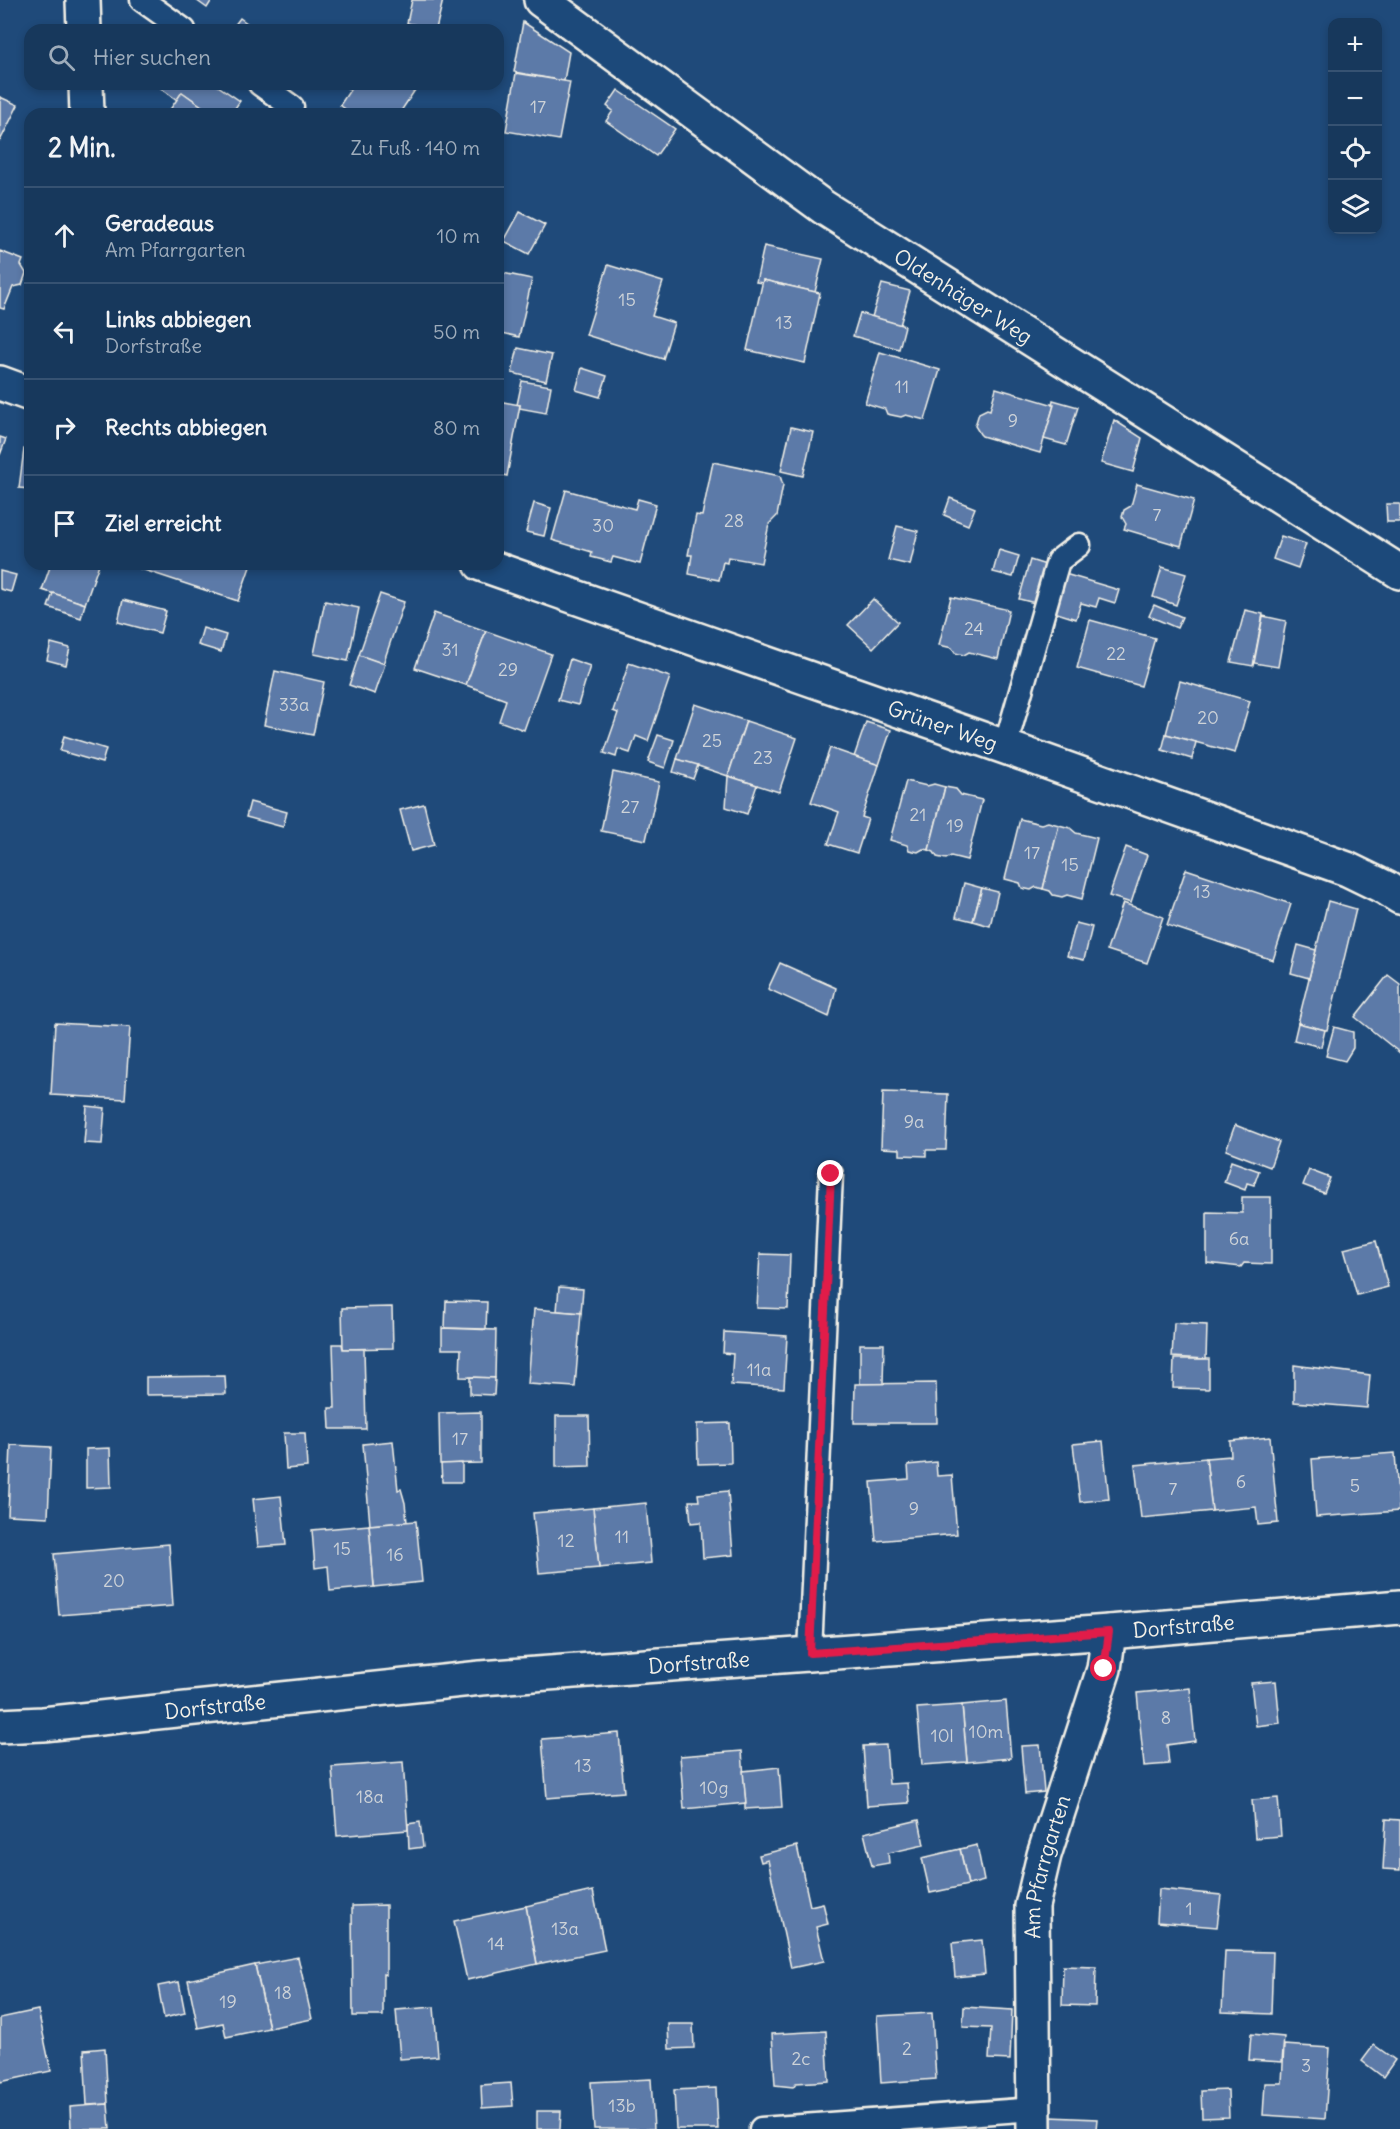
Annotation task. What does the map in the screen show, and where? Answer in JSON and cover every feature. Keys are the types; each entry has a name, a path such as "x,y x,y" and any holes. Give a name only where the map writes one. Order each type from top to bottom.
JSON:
{"street":[{"path":"83,0 84,24"},
{"name":"Oldenhäger Weg","path":"541,0 823,207 1400,572"},
{"path":"86,90 87,108"},
{"path":"0,383 24,392"},
{"name":"Grüner Weg","path":"498,570 1347,869 1400,897"},
{"name":"Dorfstraße","path":"0,1726 43,1724 480,1678 1109,1632 1400,1607"},
{"name":"Am Pfarrgarten","path":"1034,2119 1032,1906 1044,1855 1104,1669 1109,1632"}],"lane":[{"path":"142,0 176,24"},
{"path":"268,90 292,107"},
{"path":"1005,747 1058,561 1079,545"},
{"path":"810,1653 831,1174"},
{"name":"Am Pfarrgarten","path":"761,2129 1034,2119"}],"building":[{"path":"196,0 212,0 207,8"},
{"path":"412,0 443,0 437,24 407,23"},
{"path":"240,18 248,24 236,24"},
{"path":"523,22 569,52 564,81 514,72"},
{"path":"516,73 570,82 559,140 506,131"},
{"path":"163,90 224,90 240,101 235,108 205,108 182,92 177,100"},
{"path":"350,90 415,90 403,108 344,108 340,105"},
{"path":"618,90 675,129 656,156 606,121 613,111 607,106"},
{"path":"182,92 205,108 171,108"},
{"path":"0,97 18,105 0,141"},
{"path":"520,212 545,225 529,254 504,241"},
{"path":"764,246 823,259 815,292 763,280 763,283 756,282"},
{"path":"0,251 23,260 21,265 24,270 24,279 22,285 13,287 4,309 0,308"},
{"path":"608,265 663,282 652,316 674,323 663,359 586,335"},
{"path":"504,273 532,279 519,337 504,333"},
{"path":"763,280 820,293 805,363 747,350"},
{"path":"882,284 910,291 900,325 872,317"},
{"path":"860,313 905,326 899,349 853,336"},
{"path":"518,348 552,355 546,381 512,373"},
{"path":"880,352 940,370 925,420 906,415 901,417 887,414 885,409 865,403"},
{"path":"582,368 607,376 600,397 576,390"},
{"path":"522,381 551,386 546,413 519,408 520,405 517,405"},
{"path":"996,388 1054,405 1040,453 980,434 975,426 979,413 990,410"},
{"path":"1053,400 1078,407 1066,445 1044,439 1054,405 1052,405"},
{"path":"504,402 520,405 507,476 504,475"},
{"path":"1114,420 1142,438 1133,472 1101,463"},
{"path":"791,427 813,432 803,476 781,471"},
{"path":"0,437 6,439 0,455"},
{"path":"24,449 24,488 19,488"},
{"path":"713,462 780,476 783,485 777,516 769,524 761,563 728,557 727,563 723,562 719,580 689,574 692,555 688,555 696,515 702,516"},
{"path":"1137,484 1194,500 1181,546 1124,529 1126,524 1122,517 1124,510 1131,506"},
{"path":"566,490 635,509 638,499 656,504 640,564 613,557 611,562 591,557 592,552 552,540"},
{"path":"950,498 975,508 968,525 944,515"},
{"path":"534,503 551,508 544,536 526,532"},
{"path":"1386,504 1400,504 1400,522 1387,522"},
{"path":"897,526 918,531 910,565 888,560"},
{"path":"1281,536 1306,544 1298,568 1273,559"},
{"path":"999,550 1019,556 1013,577 993,572"},
{"path":"1030,560 1046,565 1035,603 1019,599"},
{"path":"1162,567 1186,574 1176,605 1153,597"},
{"path":"49,570 97,570 85,604 42,590"},
{"path":"144,570 249,570 238,601"},
{"path":"0,571 16,575 11,592 0,589"},
{"path":"1065,574 1119,590 1115,603 1099,598 1096,607 1081,603 1076,619 1054,612"},
{"path":"53,593 85,604 81,618 48,607"},
{"path":"380,594 404,602 383,664 359,655"},
{"path":"951,597 1009,610 998,659 969,652 964,655 955,653 952,648 939,645"},
{"path":"873,599 898,622 873,648 848,625"},
{"path":"123,600 166,611 160,633 118,622"},
{"path":"325,601 359,608 348,661 314,654"},
{"path":"1154,605 1182,617 1177,628 1149,616"},
{"path":"1245,610 1263,614 1253,666 1231,662"},
{"path":"434,613 486,631 466,685 415,668"},
{"path":"1263,616 1286,621 1278,667 1254,663"},
{"path":"1090,620 1155,638 1141,686 1077,668"},
{"path":"203,628 226,635 221,652 198,645"},
{"path":"486,631 551,654 524,730 499,721 506,700 466,685"},
{"path":"51,643 70,648 66,665 47,660"},
{"path":"359,655 385,664 375,694 349,685"},
{"path":"570,659 590,666 578,705 558,700"},
{"path":"629,663 670,677 648,741 636,736 630,753 618,749 616,757 604,753 618,713 613,711"},
{"path":"275,671 324,682 313,735 264,725"},
{"path":"1180,681 1250,701 1235,753 1166,734"},
{"path":"695,704 746,721 728,776 677,759"},
{"path":"746,721 797,738 779,792 728,776"},
{"path":"866,722 891,730 879,765 854,757"},
{"path":"1166,734 1196,742 1192,759 1162,750"},
{"path":"658,735 674,740 665,768 648,762"},
{"path":"64,736 106,749 102,763 60,751"},
{"path":"830,748 879,765 862,817 868,819 857,853 828,844 839,812 811,802"},
{"path":"677,759 698,765 693,779 673,772"},
{"path":"613,772 659,782 646,840 601,831"},
{"path":"728,776 757,785 747,814 726,807"},
{"path":"906,781 945,787 929,850 923,849 918,852 909,850 907,845 890,840"},
{"path":"945,787 956,789 961,795 982,800 967,860 951,856 946,859 937,857 929,850"},
{"path":"250,802 287,812 283,827 246,817"},
{"path":"424,804 434,845 411,851 400,810"},
{"path":"1020,819 1059,825 1043,889 1022,888 1020,883 1005,879"},
{"path":"1059,825 1070,828 1076,833 1097,838 1082,899 1067,895 1062,897 1053,895 1050,891 1043,889"},
{"path":"1126,847 1147,855 1131,903 1109,896"},
{"path":"1186,869 1291,904 1273,960 1167,925"},
{"path":"964,883 982,888 973,921 956,917"},
{"path":"982,888 998,892 990,926 973,921"},
{"path":"1328,901 1356,909 1327,1030 1325,1030 1298,1023"},
{"path":"1123,903 1163,917 1147,963 1107,950"},
{"path":"1076,923 1092,927 1084,960 1067,956"},
{"path":"1298,945 1316,950 1309,978 1291,973"},
{"path":"780,963 836,988 829,1017 768,989"},
{"path":"1388,975 1400,984 1400,1053 1355,1017"},
{"path":"55,1023 130,1027 125,1099 51,1095"},
{"path":"1298,1023 1325,1030 1321,1047 1294,1040"},
{"path":"1334,1027 1353,1032 1353,1048 1345,1061 1326,1056"},
{"path":"883,1092 948,1094 946,1150 926,1150 926,1156 900,1155 900,1149 881,1148"},
{"path":"87,1106 105,1108 102,1144 84,1143"},
{"path":"1235,1125 1279,1142 1270,1167 1226,1150"},
{"path":"1231,1161 1259,1171 1254,1185 1247,1183 1245,1190 1224,1182"},
{"path":"1309,1170 1330,1178 1324,1193 1303,1185"},
{"path":"1242,1197 1271,1197 1271,1264 1244,1263 1241,1267 1207,1263 1207,1212 1242,1213"},
{"path":"1376,1241 1388,1287 1357,1295 1344,1249"},
{"path":"760,1254 790,1255 788,1309 757,1308"},
{"path":"559,1287 583,1289 581,1313 557,1311"},
{"path":"446,1301 487,1302 486,1329 445,1328"},
{"path":"392,1307 393,1348 343,1349 342,1308"},
{"path":"534,1309 581,1313 575,1387 528,1384"},
{"path":"1174,1323 1207,1325 1206,1359 1172,1357"},
{"path":"442,1328 496,1330 495,1378 460,1377 461,1349 442,1349"},
{"path":"724,1332 787,1336 784,1388 731,1385 733,1354 723,1353"},
{"path":"333,1344 342,1344 343,1349 364,1349 366,1429 330,1429 329,1408 335,1408"},
{"path":"860,1344 884,1344 883,1384 860,1384"},
{"path":"1174,1359 1209,1359 1209,1389 1173,1388"},
{"path":"1294,1365 1370,1375 1367,1408 1294,1402"},
{"path":"225,1376 226,1394 146,1395 146,1377"},
{"path":"470,1377 495,1378 494,1395 470,1394"},
{"path":"936,1383 937,1423 854,1423 855,1384"},
{"path":"481,1412 481,1463 440,1464 439,1413"},
{"path":"556,1416 589,1416 590,1466 556,1467"},
{"path":"730,1423 731,1463 698,1464 697,1424"},
{"path":"284,1433 305,1433 307,1467 286,1469"},
{"path":"1270,1437 1278,1523 1258,1525 1256,1507 1212,1511 1206,1458 1231,1456 1230,1441"},
{"path":"393,1441 398,1490 401,1489 405,1503 407,1522 370,1525 363,1444"},
{"path":"1103,1441 1109,1499 1080,1502 1073,1444"},
{"path":"11,1445 51,1447 48,1517 8,1515"},
{"path":"110,1448 111,1487 86,1488 86,1449"},
{"path":"1395,1453 1399,1511 1316,1517 1312,1459"},
{"path":"1206,1458 1212,1511 1141,1518 1135,1465"},
{"path":"936,1462 937,1476 952,1475 957,1534 876,1541 871,1482 909,1479 908,1465"},
{"path":"462,1463 462,1482 442,1482 441,1464"},
{"path":"728,1491 733,1555 703,1558 701,1522 691,1523 689,1501 699,1501 698,1494"},
{"path":"281,1496 286,1545 258,1547 253,1499"},
{"path":"646,1503 651,1563 599,1568 593,1508"},
{"path":"593,1508 599,1568 539,1573 533,1513"},
{"path":"416,1521 422,1582 374,1587 369,1525"},
{"path":"369,1525 374,1587 330,1591 328,1566 315,1568 312,1530"},
{"path":"169,1544 173,1606 59,1615 54,1554"},
{"path":"1276,1681 1280,1723 1256,1726 1251,1683"},
{"path":"1190,1688 1195,1741 1167,1745 1169,1764 1144,1766 1137,1693"},
{"path":"1006,1701 1011,1758 967,1762 962,1705"},
{"path":"962,1705 967,1762 922,1765 917,1708"},
{"path":"619,1733 624,1792 547,1798 542,1739"},
{"path":"886,1745 889,1784 907,1783 909,1803 867,1806 863,1746"},
{"path":"1040,1745 1044,1792 1025,1794 1021,1746"},
{"path":"742,1751 746,1803 684,1809 680,1756"},
{"path":"403,1762 408,1830 337,1836 332,1767"},
{"path":"779,1767 782,1807 745,1809 743,1771"},
{"path":"1278,1798 1281,1836 1255,1838 1252,1800"},
{"path":"1386,1819 1400,1820 1400,1870 1383,1869"},
{"path":"919,1820 924,1845 888,1853 889,1863 872,1866 864,1833"},
{"path":"420,1822 423,1847 409,1849 408,1824"},
{"path":"977,1845 984,1881 968,1885 960,1849"},
{"path":"797,1846 810,1906 823,1903 828,1924 816,1927 824,1961 791,1968 768,1860 761,1862 759,1855"},
{"path":"960,1849 968,1885 930,1893 922,1858"},
{"path":"1159,1889 1221,1895 1217,1927 1157,1922"},
{"path":"593,1891 605,1950 537,1964 526,1906"},
{"path":"386,1905 386,1975 383,1974 383,2016 353,2016 352,1906"},
{"path":"526,1906 537,1964 467,1980 454,1921"},
{"path":"982,1940 985,1974 955,1977 952,1943"},
{"path":"1225,1951 1273,1952 1271,2014 1222,2012"},
{"path":"298,1957 312,2019 269,2028 255,1965"},
{"path":"255,1965 269,2028 226,2037 223,2023 198,2028 188,1980"},
{"path":"1063,1966 1096,1967 1095,2006 1062,2005"},
{"path":"179,1982 185,2013 164,2018 158,1986"},
{"path":"434,2007 438,2056 400,2059 396,2010"},
{"path":"964,2007 1012,2010 1010,2060 989,2059 991,2028 963,2027"},
{"path":"38,2010 51,2071 0,2082 0,2018"},
{"path":"932,2013 936,2079 881,2083 877,2016"},
{"path":"668,2024 693,2024 694,2048 669,2049"},
{"path":"826,2031 829,2081 796,2083 793,2087 775,2085 772,2034"},
{"path":"1251,2034 1284,2037 1282,2062 1249,2060"},
{"path":"1284,2045 1330,2048 1325,2119 1263,2115 1265,2083 1282,2083"},
{"path":"1374,2045 1395,2060 1383,2077 1362,2061"},
{"path":"105,2048 108,2104 87,2105 84,2050"},
{"path":"651,2079 654,2129 594,2129 591,2082"},
{"path":"511,2083 513,2106 482,2108 481,2085"},
{"path":"716,2088 718,2129 676,2129 674,2090"},
{"path":"1228,2090 1229,2117 1202,2118 1201,2091"},
{"path":"108,2104 110,2129 71,2129 70,2107"},
{"path":"537,2111 561,2111 560,2129 537,2129"},
{"path":"1050,2117 1097,2119 1096,2129 1050,2129"}],"route":[{"path":"831,1174 810,1653 1109,1632 1104,1669"}]}
